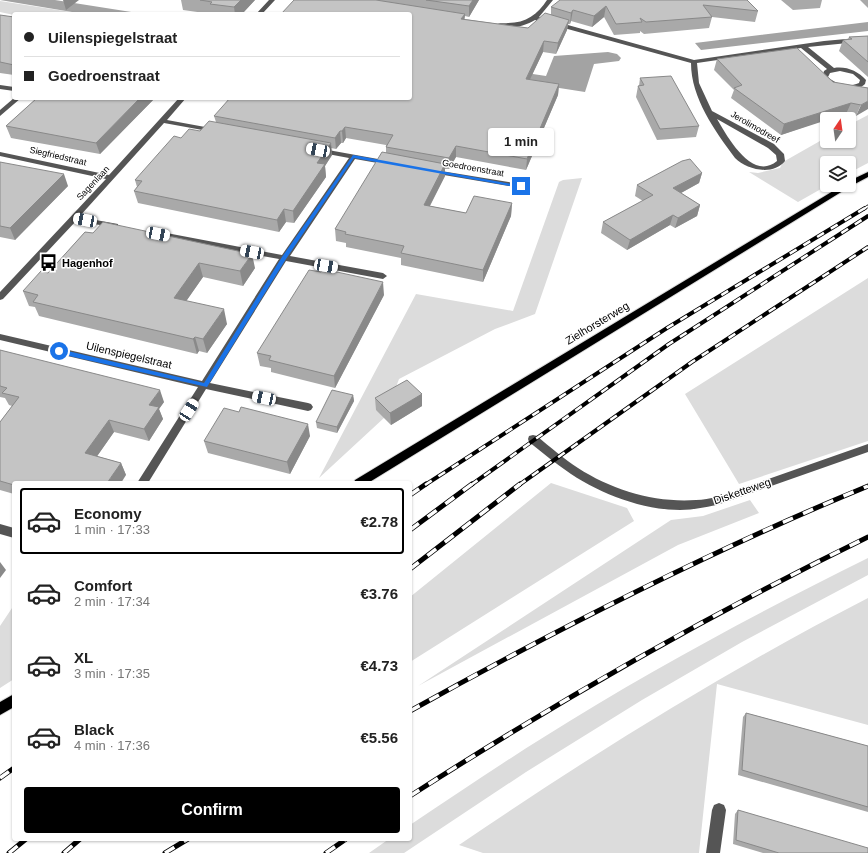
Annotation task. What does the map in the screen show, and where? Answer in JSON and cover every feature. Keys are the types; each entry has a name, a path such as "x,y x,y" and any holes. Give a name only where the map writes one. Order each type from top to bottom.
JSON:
{"main road":[{"name":"Zielhorsterweg","path":"856,181 868,174"},
{"name":"Zielhorsterweg","path":"362,481 837,192"},
{"path":"0,709 12,701"}],"street":[{"path":"262,12 272,0"},
{"path":"489,25 522,25 535,18 550,1 558,1"},
{"path":"535,18 694,62 802,46 868,39"},
{"path":"802,46 833,70 848,70 855,73 863,80 862,84 851,88 836,86 825,78 827,72 833,70"},
{"name":"Jerolimodreef","path":"694,62 693,69 698,89 709,112 739,156 746,163 765,167 775,166 781,160 780,154 771,146 709,112"},
{"path":"0,87 12,89"},
{"path":"0,114 16,100"},
{"name":"Sagenlaan","path":"0,297 181,100"},
{"path":"162,121 223,132"},
{"path":"311,149 400,165"},
{"name":"Siegfriedstraat","path":"0,154 111,178"},
{"path":"143,481 284,258 353,157"},
{"name":"Goedroenstraat","path":"422,169 521,186"},
{"path":"74,218 127,228"},
{"path":"151,233 383,276"},
{"name":"Uilenspiegelstraat","path":"0,337 205,385 308,407"},
{"name":"Disketteweg","path":"533,439 575,472 596,483 643,500 667,505 693,506 717,501 868,448"},
{"path":"0,529 12,532"},
{"path":"713,853 719,810"}],"shaded area":[{"path":"0,0 55,0 131,12 72,12"},
{"path":"0,1 71,12 12,12 12,15 0,12"},
{"path":"868,22 868,31 701,50 695,43"},
{"path":"608,52 617,54 621,58 619,61 594,64 585,92 412,65 412,55 546,76 554,56"},
{"path":"868,115 868,163 856,169 856,156 820,156 820,190 798,202 749,172 758,173 780,168 783,162 820,141 820,148 856,148 856,121"},
{"path":"582,178 535,314 495,329 399,379 385,417 319,478 416,294 513,311 559,182 563,180"},
{"path":"868,278 868,441 739,484 685,394"},
{"path":"551,483 627,508 634,521 412,661 412,595"},
{"path":"750,500 759,513 678,545 418,686 671,520 703,516"},
{"path":"868,558 868,575 742,642 642,700 526,772 404,853 369,853 386,841 412,841 412,824 477,780 623,689 744,621"},
{"path":"868,598 868,725 717,684 699,853 483,853 459,845 660,715 763,655"},
{"path":"12,608 12,680 0,688 0,626"}],"building":[{"path":"200,0 241,0 234,7 210,4 212,2"},
{"path":"294,0 376,0 465,14 461,19 528,28 545,13 569,20 558,43 544,41 526,79 559,84 527,159 456,146 449,158 386,147 393,135 345,127 335,138 214,116 228,100 412,100 412,12 283,12"},
{"path":"426,0 473,0 469,6"},
{"path":"560,0 747,0 758,11 703,5 712,17 646,22 640,18 642,22 616,24 606,6 594,16 573,10 571,13 551,7"},
{"path":"0,15 12,17 12,65 0,62"},
{"path":"868,36 868,62 843,40 852,39 849,37"},
{"path":"797,48 833,82 868,88 868,101 861,105 851,103 784,124 734,88 742,85 717,59"},
{"path":"671,76 699,126 660,129 638,86 644,85 640,78"},
{"path":"35,100 138,100 96,143 6,126"},
{"path":"209,121 331,143 317,163 325,164 293,211 284,209 277,220 134,191 142,181 135,180 174,136 181,138 189,129 200,131"},
{"path":"382,152 445,164 424,205 466,213 474,196 512,203 483,270 401,253 404,246 345,234 346,232 335,229"},
{"path":"690,159 702,173 673,188 700,205 678,218 673,215 630,240 603,222 653,195 637,185 682,161"},
{"path":"0,162 64,174 10,228 0,226"},
{"path":"103,222 252,254 240,271 199,263 174,298 224,309 203,339 195,337 193,339 33,302 38,295 23,291 41,271 48,273 85,232 93,233"},
{"path":"323,269 383,282 334,376 269,360 271,356 257,353 309,270 321,272"},
{"path":"0,350 160,390 149,405 159,407 144,429 109,420 85,453 121,463 108,481 12,481 12,484 0,481 0,422 19,397 2,393 7,388 0,386"},
{"path":"407,380 422,394 390,413 375,398"},
{"path":"332,390 353,395 337,427 316,422"},
{"path":"241,407 308,424 287,462 204,441 224,408 239,412"},
{"path":"746,713 868,746 868,807 742,770"},
{"path":"738,810 868,848 868,853 779,853 736,840"}],"railway":[{"path":"864,209 868,206"},
{"path":"425,485 667,328 865,208"},
{"path":"471,485 669,344 868,216"},
{"path":"519,485 692,362 868,247"},
{"path":"412,494 426,484"},
{"path":"412,529 472,484"},
{"path":"412,567 520,484"},
{"path":"412,710 579,620 693,564 868,486"},
{"path":"412,795 522,726 635,660 809,566 868,537"},
{"path":"0,778 12,769"},
{"path":"9,853 24,841"},
{"path":"64,853 78,841"},
{"path":"165,853 185,841"},
{"path":"326,853 343,841"}],"place":[{"name":"Hagenhof","path":"49,263"}],"route":[{"path":"59,351 205,385 284,258 353,157 521,186"}]}
